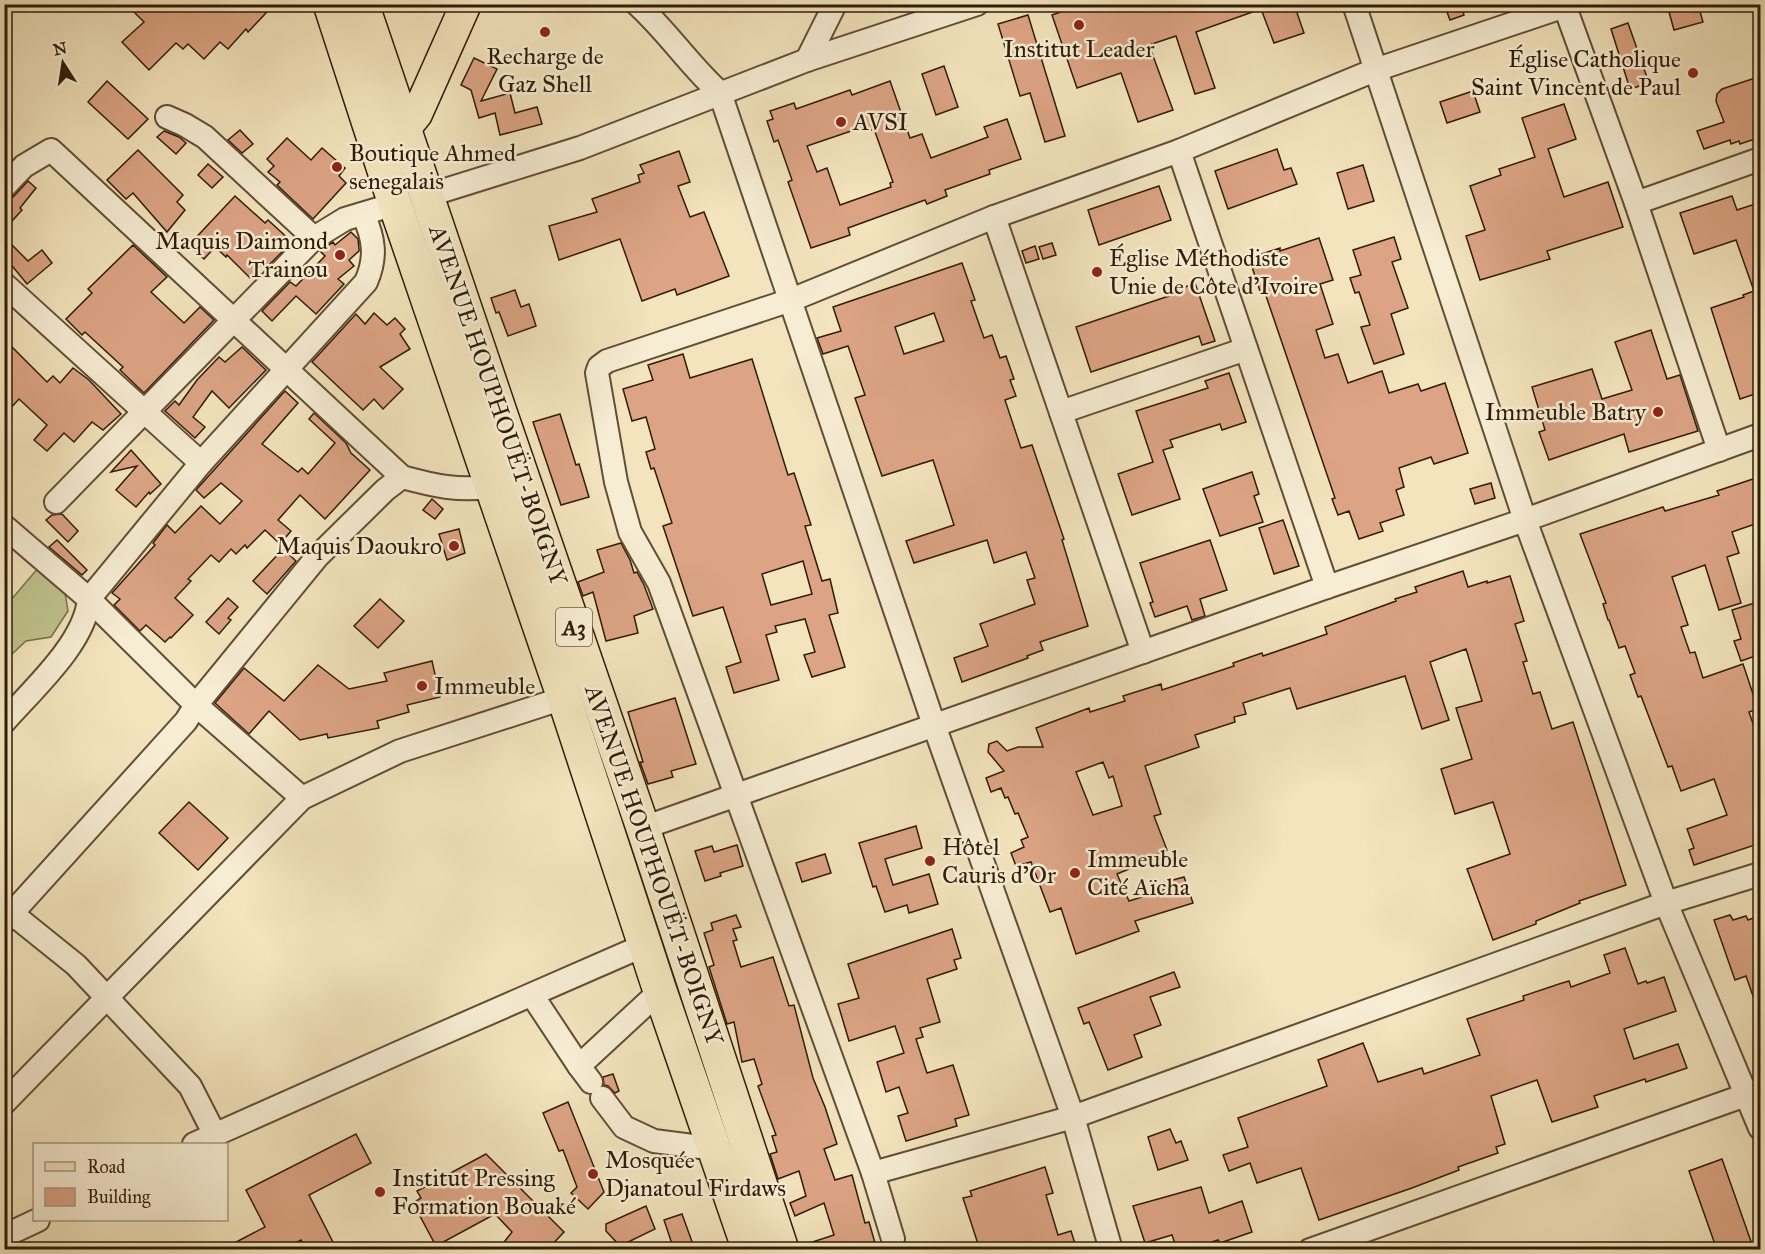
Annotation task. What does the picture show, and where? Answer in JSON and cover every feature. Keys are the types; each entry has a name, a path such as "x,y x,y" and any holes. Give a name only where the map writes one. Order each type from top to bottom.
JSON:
{"highway":[{"name":"AVENUE HOUPHOUËT-BOIGNY","path":"330,4 390,134 426,196 643,828 782,1250"},
{"name":"AVENUE HOUPHOUËT-BOIGNY","path":"363,4 390,134 395,204 749,1250"}],"main road":[{"path":"390,134 417,114 466,4"}],"street":[{"path":"637,4 720,93 934,725 1073,1117 1111,1250"},
{"path":"807,60 835,4"},
{"path":"426,196 580,148 807,60 977,4"},
{"path":"1354,4 1525,520 1666,903 1753,1093 1761,1128"},
{"path":"893,1239 873,1173 659,583 630,532 616,482 597,373 599,367 608,361 791,300 994,217 1179,151 1375,70 1568,6 1719,450"},
{"path":"167,117 205,137 314,238"},
{"path":"4,187 24,166 51,150 402,477 449,488 468,490 491,487"},
{"path":"1179,151 1327,587"},
{"path":"1636,203 1761,159"},
{"path":"56,502 314,238 331,226 395,204"},
{"path":"4,722 71,645 88,612 89,600 201,463 285,368 366,282 373,268 375,248 363,214"},
{"path":"994,217 1143,652"},
{"path":"4,284 201,463"},
{"path":"1061,412 1246,349"},
{"path":"643,828 1327,587 1525,520 1761,435"},
{"path":"402,477 385,490 317,557 196,705 186,721 7,914 76,965 190,1086 204,1140 645,945"},
{"path":"4,526 89,600 196,705 302,798"},
{"path":"4,1103 302,798 400,751 564,698"},
{"path":"873,1173 1073,1117 1666,903 1761,874"},
{"path":"591,1082 660,991"},
{"path":"532,995 624,1127 654,1141 716,1149"},
{"path":"1310,1250 1753,1093"},
{"path":"4,1236 36,1221"}],"green space":[{"path":"39,567 65,593 68,611 51,637 26,641 12,654 5,648 4,608"}],"building":[{"path":"140,4 256,4 266,13 248,32 246,29 228,49 220,42 204,59 188,44 183,49 176,43 149,70 122,42 144,22 134,12"},
{"path":"1083,4 1294,4 1304,33 1274,43 1261,9 1196,32 1215,88 1195,94 1176,36 1149,45 1173,110 1138,122 1121,73 1077,88 1052,15"},
{"path":"1444,4 1460,4 1464,15 1450,20"},
{"path":"1698,4 1703,22 1674,30 1669,12"},
{"path":"1028,15 1065,136 1045,142 1030,93 1020,96 998,24"},
{"path":"1628,23 1649,83 1630,89 1611,29"},
{"path":"474,58 497,69 481,101 510,93 515,113 537,107 542,124 500,135 495,113 479,118 471,90 461,85"},
{"path":"944,66 958,107 936,115 922,74"},
{"path":"1761,76 1761,137 1740,144 1739,141 1731,144 1730,140 1704,149 1697,131 1724,122 1716,101 1717,94 1722,89"},
{"path":"107,81 148,119 128,139 88,102"},
{"path":"890,81 910,138 922,134 931,158 988,137 984,127 1007,119 1021,159 989,170 990,174 945,190 947,196 927,204 925,200 848,228 850,235 811,248 788,182 792,180 778,140 774,142 767,121 773,119 770,111 794,103 796,109 850,90 852,95","holes":["866,126 868,131 874,129 893,182 890,183 891,187 840,205 827,168 817,172 807,146"]},
{"path":"1473,91 1480,112 1447,123 1440,102"},
{"path":"1564,104 1576,139 1548,149 1564,197 1608,182 1623,227 1547,251 1550,259 1480,280 1466,236 1485,230 1470,186 1501,175 1499,169 1535,157 1522,118"},
{"path":"240,130 253,144 242,153 228,140"},
{"path":"164,131 179,137 186,143 176,154 157,137"},
{"path":"287,138 311,160 322,148 345,168 339,176 346,183 313,219 277,185 280,182 268,172 274,166 267,159"},
{"path":"1277,149 1284,170 1291,168 1297,184 1228,209 1215,171"},
{"path":"138,150 183,195 177,202 185,210 167,232 133,193 126,199 107,180"},
{"path":"679,151 690,182 678,186 690,217 704,212 729,276 677,295 675,289 642,301 620,239 559,260 549,226 597,212 592,199 640,182 638,175 644,173 640,165"},
{"path":"208,164 223,177 212,188 198,175"},
{"path":"1363,165 1374,201 1348,209 1337,173"},
{"path":"28,181 36,188 20,208 22,210 4,230 4,200 13,197"},
{"path":"1159,186 1171,220 1099,245 1088,210"},
{"path":"235,196 265,223 268,220 292,242 268,266 264,261 250,278 227,255 226,257 215,247 204,259 189,245"},
{"path":"1732,196 1737,210 1761,202 1761,392 1740,399 1711,308 1744,297 1743,295 1754,291 1736,240 1694,254 1680,213"},
{"path":"351,232 358,239 359,249 349,260 354,266 338,279 344,284 316,314 296,296 272,321 262,311 290,282 296,286 325,256 320,251 322,249 333,242 335,245"},
{"path":"4,237 28,261 42,250 52,263 27,284 4,256"},
{"path":"1394,237 1401,259 1392,262 1408,308 1391,314 1404,354 1374,364 1361,327 1370,325 1359,292 1355,293 1350,278 1361,275 1353,250"},
{"path":"1319,238 1333,280 1320,284 1333,324 1316,330 1325,358 1338,354 1348,383 1382,371 1389,393 1418,384 1421,391 1445,383 1468,453 1434,464 1431,457 1399,468 1404,487 1396,490 1404,515 1380,523 1383,531 1359,539 1349,511 1338,515 1332,499 1335,498 1265,293 1261,294 1249,258"},
{"path":"1052,243 1056,255 1043,259 1039,247"},
{"path":"133,245 167,277 151,292 184,323 200,307 214,320 144,393 120,370 123,367 85,332 82,335 66,319 92,293 88,289"},
{"path":"1035,246 1039,259 1026,263 1022,251"},
{"path":"962,263 975,300 971,301 984,338 992,335 1000,358 1006,356 1014,379 1010,380 1016,396 1005,400 1021,448 1032,445 1064,539 1062,540 1088,626 1040,642 1043,650 1027,656 1028,658 962,682 954,658 988,646 980,624 1035,604 1027,580 1035,578 1026,552 994,563 987,540 914,563 906,541 954,525 933,460 882,476 855,398 865,395 848,346 823,354 817,338 841,331 833,307","holes":["934,313 944,341 904,354 895,327"]},
{"path":"1195,283 1215,341 1202,345 1199,336 1091,372 1076,327 1184,291 1183,288"},
{"path":"515,290 521,307 529,304 536,326 508,336 491,298"},
{"path":"374,313 387,325 395,318 405,329 400,334 410,349 380,367 403,389 383,409 374,399 363,410 312,362 356,314 365,324"},
{"path":"1651,330 1667,379 1680,375 1698,431 1629,452 1624,434 1549,460 1539,432 1545,430 1532,387 1592,369 1602,399 1632,390 1615,342"},
{"path":"11,346 47,382 53,376 60,383 73,368 89,380 121,414 103,430 92,422 74,442 64,433 47,451 34,440 47,425 19,399 4,415 4,352"},
{"path":"242,347 266,370 229,408 212,391 193,417 205,427 195,438 165,411 175,401 179,405 197,380 219,357 225,362"},
{"path":"683,354 690,378 752,359 788,475 794,473 811,525 805,526 822,581 830,579 838,613 829,615 845,667 812,677 804,655 815,652 805,619 775,626 777,632 766,635 779,680 734,693 726,667 741,662 723,607 693,616 663,526 672,523 654,468 651,469 646,452 655,449 646,417 632,421 623,389 653,380 648,365","holes":["803,561 812,594 771,605 762,574"]},
{"path":"1229,373 1246,422 1222,430 1220,424 1170,440 1173,447 1163,450 1180,499 1132,515 1118,474 1153,462 1136,411 1208,388 1205,381"},
{"path":"285,391 298,403 262,444 298,472 302,468 308,474 335,443 309,419 314,413 346,443 351,453 370,470 325,519 300,495 278,520 291,531 280,544 265,530 247,548 245,545 236,554 231,549 219,562 211,555 188,579 191,581 175,598 193,615 171,638 165,642 146,625 140,631 114,605 120,599 112,593 155,545 153,543 167,525 175,533 201,506 220,524 242,501 221,483 204,498 196,490"},
{"path":"560,414 589,497 561,505 533,422"},
{"path":"131,450 161,484 150,494 149,492 136,507 116,490 137,466 111,472"},
{"path":"1252,472 1259,494 1254,496 1263,522 1220,536 1203,489"},
{"path":"1756,478 1761,492 1761,522 1732,532 1739,553 1727,557 1741,603 1719,610 1705,565 1672,577 1688,625 1681,627 1690,653 1695,652 1703,678 1743,664 1758,709 1749,712 1761,747 1761,843 1694,865 1689,850 1694,848 1687,829 1727,815 1714,779 1681,791 1672,766 1668,767 1641,696 1638,697 1630,675 1635,673 1625,646 1619,648 1608,620 1603,604 1606,603 1580,534 1663,507 1665,511 1719,495 1717,491"},
{"path":"1491,483 1495,498 1475,504 1470,489"},
{"path":"432,499 443,509 435,519 423,510"},
{"path":"62,514 78,531 68,542 46,520 52,515"},
{"path":"1283,520 1299,566 1274,574 1259,528"},
{"path":"459,529 465,553 447,560 439,534"},
{"path":"57,540 87,570 82,575 49,547"},
{"path":"1210,540 1227,590 1200,599 1205,616 1192,620 1187,606 1155,617 1150,603 1153,602 1140,563"},
{"path":"621,543 634,573 637,572 644,585 653,609 634,616 638,633 606,641 593,592 583,596 578,582 604,572 597,550"},
{"path":"283,549 296,561 267,594 253,581"},
{"path":"1463,571 1468,587 1510,576 1524,621 1515,624 1527,661 1523,662 1533,694 1540,692 1552,729 1573,722 1626,885 1579,901 1580,903 1536,921 1536,924 1493,940 1467,869 1510,854 1493,802 1455,814 1441,769 1472,759 1456,708 1482,701 1466,649 1430,662 1449,720 1422,729 1405,676 1297,709 1290,688 1243,703 1246,714 1234,717 1235,722 1195,735 1199,747 1145,766 1161,814 1154,816 1167,850 1128,866 1129,869 1117,874 1129,901 1164,890 1162,883 1184,877 1193,903 1135,921 1139,931 1076,954 1061,908 1050,912 1031,862 1016,866 1011,853 1024,847 1021,840 1028,837 1018,813 1015,814 1008,797 1005,798 1001,788 991,792 986,778 1004,771 988,752 989,744 997,741 1007,751 1018,747 1043,747 1036,728 1089,708 1090,712 1125,701 1123,696 1161,684 1162,690 1234,666 1233,663 1262,653 1263,656 1327,634 1325,627 1417,592 1415,587","holes":["1103,762 1109,778 1113,776 1122,806 1093,815 1076,772"]},
{"path":"228,598 238,607 228,618 231,620 219,634 206,622"},
{"path":"380,599 404,621 378,648 354,626"},
{"path":"1761,601 1761,654 1741,661 1734,641 1741,639 1732,610"},
{"path":"432,661 440,697 407,705 409,712 377,721 379,728 328,738 327,734 300,740 269,711 249,734 215,703 244,668 284,701 318,665 349,689 387,681 384,673"},
{"path":"675,698 696,764 671,771 673,777 648,784 640,762 643,762 628,712"},
{"path":"189,802 228,838 198,870 159,833"},
{"path":"916,826 922,848 885,859 893,885 929,874 938,904 909,913 907,905 885,912 876,886 873,887 859,843"},
{"path":"737,845 743,866 720,873 721,876 705,881 695,851 712,846 714,852"},
{"path":"825,854 831,873 802,882 796,863"},
{"path":"736,915 741,927 733,929 737,940 733,941 741,967 773,957 789,1006 794,1005 813,1078 837,1144 824,1149 835,1180 852,1175 865,1223 869,1222 875,1243 865,1246 866,1250 800,1250 800,1246 834,1235 824,1203 795,1216 790,1203 806,1196 799,1171 778,1179 770,1154 777,1152 772,1136 776,1135 758,1086 762,1084 754,1059 742,1062 734,1022 727,1024 709,967 714,965 704,933 713,930 711,923"},
{"path":"1730,915 1733,920 1746,916 1748,920 1761,915 1761,1013 1759,1013 1746,976 1735,980 1714,920"},
{"path":"952,929 961,958 954,960 957,969 927,979 940,1022 920,1028 923,1037 916,1039 927,1073 953,1065 969,1115 955,1119 957,1126 906,1141 898,1116 908,1113 899,1087 886,1092 877,1062 904,1053 895,1026 849,1041 838,1004 859,998 848,964"},
{"path":"1625,948 1638,984 1664,977 1676,1011 1624,1029 1634,1059 1678,1044 1687,1068 1594,1096 1598,1107 1552,1122 1537,1080 1491,1096 1505,1144 1496,1147 1498,1153 1458,1167 1459,1170 1412,1188 1319,1220 1301,1168 1257,1183 1250,1163 1229,1171 1223,1155 1248,1147 1238,1118 1327,1086 1318,1060 1363,1043 1378,1082 1422,1068 1424,1074 1480,1055 1467,1019 1524,1000 1523,996 1559,984 1569,981 1571,987 1610,973 1604,955"},
{"path":"1174,972 1180,987 1150,997 1161,1025 1134,1035 1142,1057 1108,1070 1089,1022 1084,1024 1078,1008"},
{"path":"613,1074 619,1091 615,1093 604,1085 603,1077"},
{"path":"568,1102 604,1192 588,1209 571,1193 577,1187 563,1150 559,1151 543,1113"},
{"path":"1170,1129 1176,1143 1181,1141 1188,1160 1158,1170 1148,1137"},
{"path":"356,1134 371,1163 309,1195 337,1250 306,1250 301,1240 282,1250 221,1250 265,1227 246,1190"},
{"path":"486,1154 564,1232 547,1250 498,1250 512,1232 495,1214 436,1246 413,1203 421,1198 417,1191"},
{"path":"1722,1159 1754,1250 1717,1250 1689,1171"},
{"path":"1045,1167 1053,1193 1046,1195 1058,1235 1071,1231 1077,1250 980,1250 963,1198 972,1196 970,1191"},
{"path":"1201,1187 1209,1213 1242,1201 1252,1232 1189,1250 1177,1250 1172,1235 1145,1243 1133,1206"},
{"path":"646,1206 655,1229 620,1246 606,1231 606,1224"},
{"path":"682,1214 695,1250 674,1250 664,1220"}],"place":[{"name":"Institut Leader","path":"1079,25"},
{"name":"Recharge de Gaz Shell","path":"545,32"},
{"name":"Église Catholique Saint Vincent de Paul","path":"1693,73"},
{"name":"AVSI","path":"841,122"},
{"name":"Boutique Ahmed senegalais","path":"337,167"},
{"name":"Maquis Daimond Trainou","path":"340,255"},
{"name":"Église Méthodiste Unie de Côte d'Ivoire","path":"1097,272"},
{"name":"Immeuble Batry","path":"1658,412"},
{"name":"Maquis Daoukro","path":"454,546"},
{"name":"Immeuble","path":"422,686"},
{"name":"Hôtel Cauris d'Or","path":"930,861"},
{"name":"Immeuble Cité Aïcha","path":"1075,873"},
{"name":"Mosquée Djanatoul Firdaws","path":"593,1174"},
{"name":"Institut Pressing Formation Bouaké","path":"380,1192"}]}
